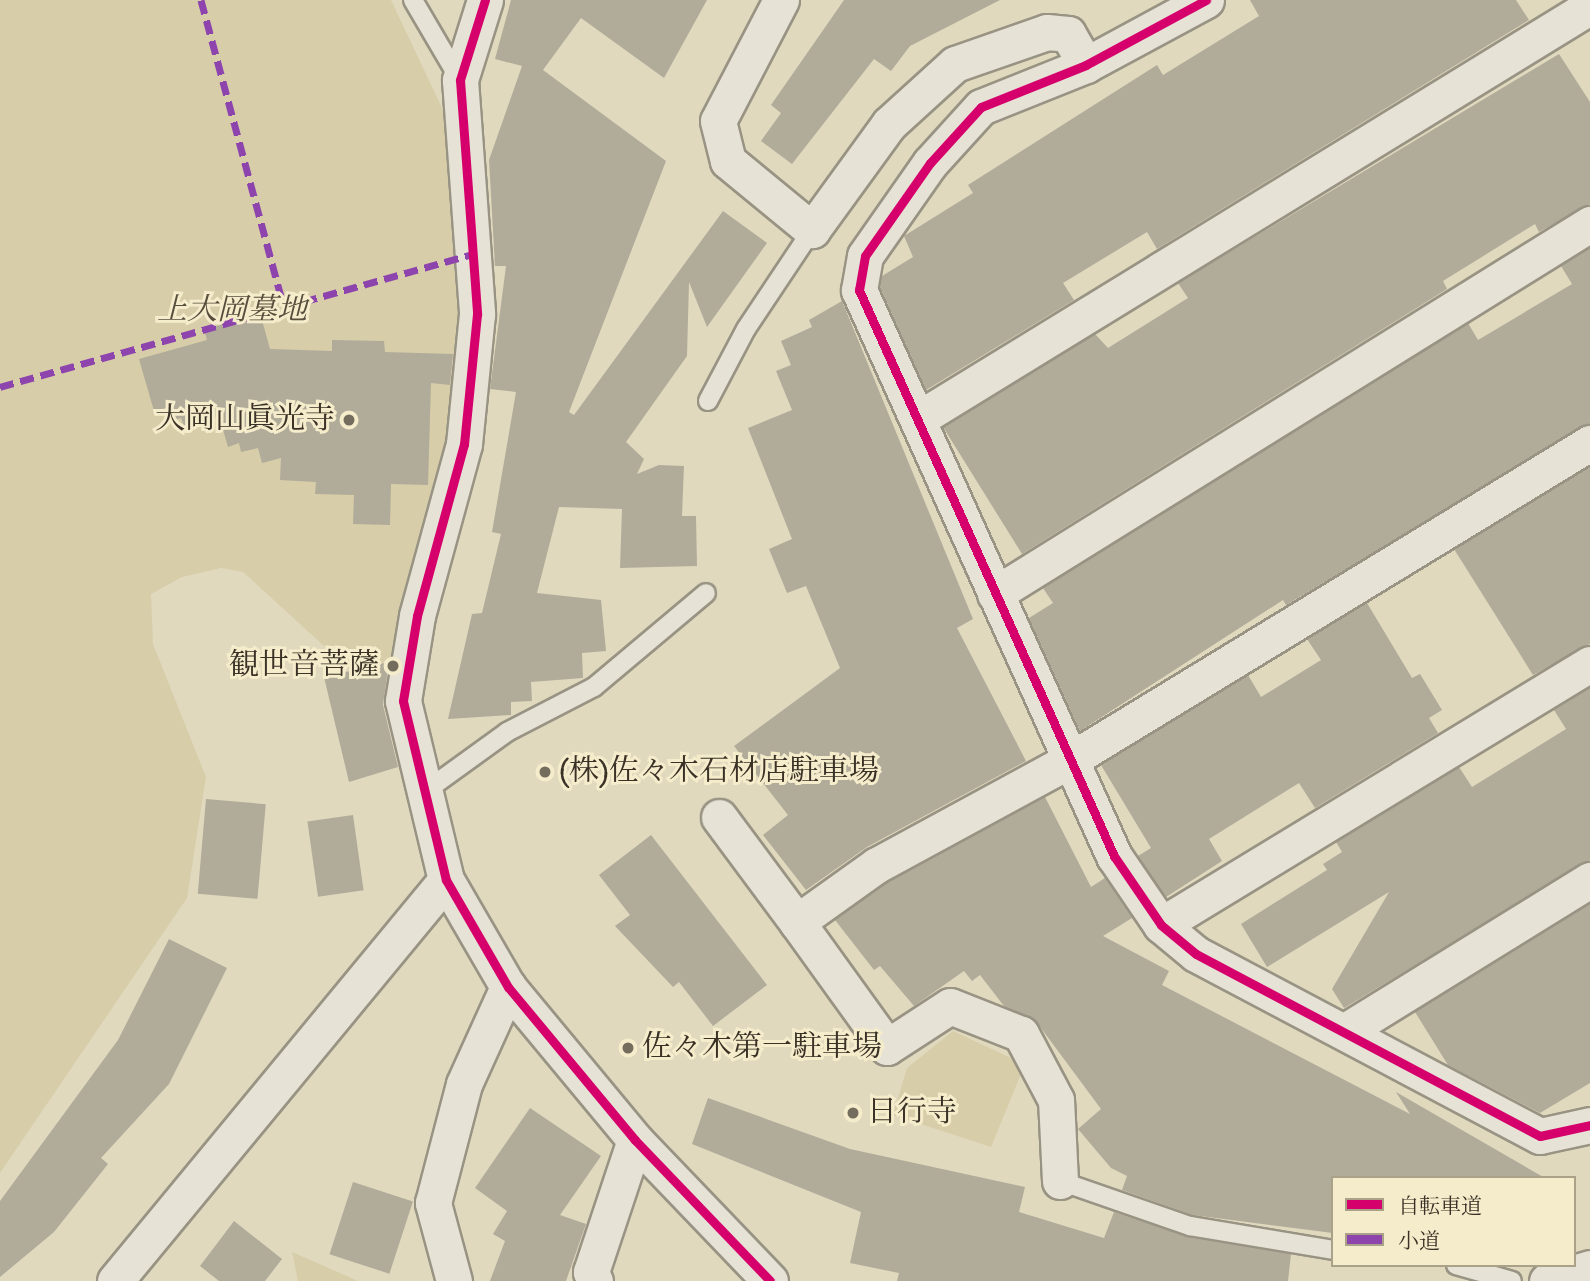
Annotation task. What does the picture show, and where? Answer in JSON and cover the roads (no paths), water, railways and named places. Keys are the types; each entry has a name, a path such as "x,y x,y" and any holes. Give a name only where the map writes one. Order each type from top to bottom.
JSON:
{"street":[{"path":"485,0 460,79 477,314 464,444 417,616 403,701 427,790 446,880 508,987 635,1140 770,1281"},
{"path":"780,0 718,121 728,160 812,230 889,124 956,64 1047,32 1068,34 1086,65"},
{"path":"1206,0 1086,65 981,107 929,163 865,256 859,290 1114,856 1161,925 1196,954 1346,1030 1540,1136 1590,1125"},
{"path":"918,419 1586,8"},
{"path":"995,594 1590,224"},
{"path":"797,922 877,865 1070,760 1590,443"},
{"path":"1161,925 1590,664"},
{"path":"719,817 887,1047 950,1006 1021,1034 1056,1100 1060,1181"},
{"path":"115,1281 446,880"},
{"path":"1346,1030 1590,880"},
{"path":"454,1281 433,1203 464,1084 508,987"},
{"path":"595,1281 591,1272 635,1140"},
{"path":"1547,1281 1590,1268"}],"lane":[{"path":"413,0 460,79"},
{"path":"708,401 746,329 812,230"},
{"path":"427,790 507,732 594,687 706,593"},
{"path":"1060,1181 1190,1226 1331,1250"},
{"path":"1463,1267 1512,1281"}],"place":[{"name":"大岡山眞光寺","path":"349,420"},
{"name":"観世音菩薩","path":"393,666"},
{"name":"(株)佐々木石材店駐車場","path":"545,772"},
{"name":"佐々木第一駐車場","path":"628,1048"},
{"name":"日行寺","path":"853,1113"}],"park label":[{"name":"上大岡墓地","path":"232,311"}]}
